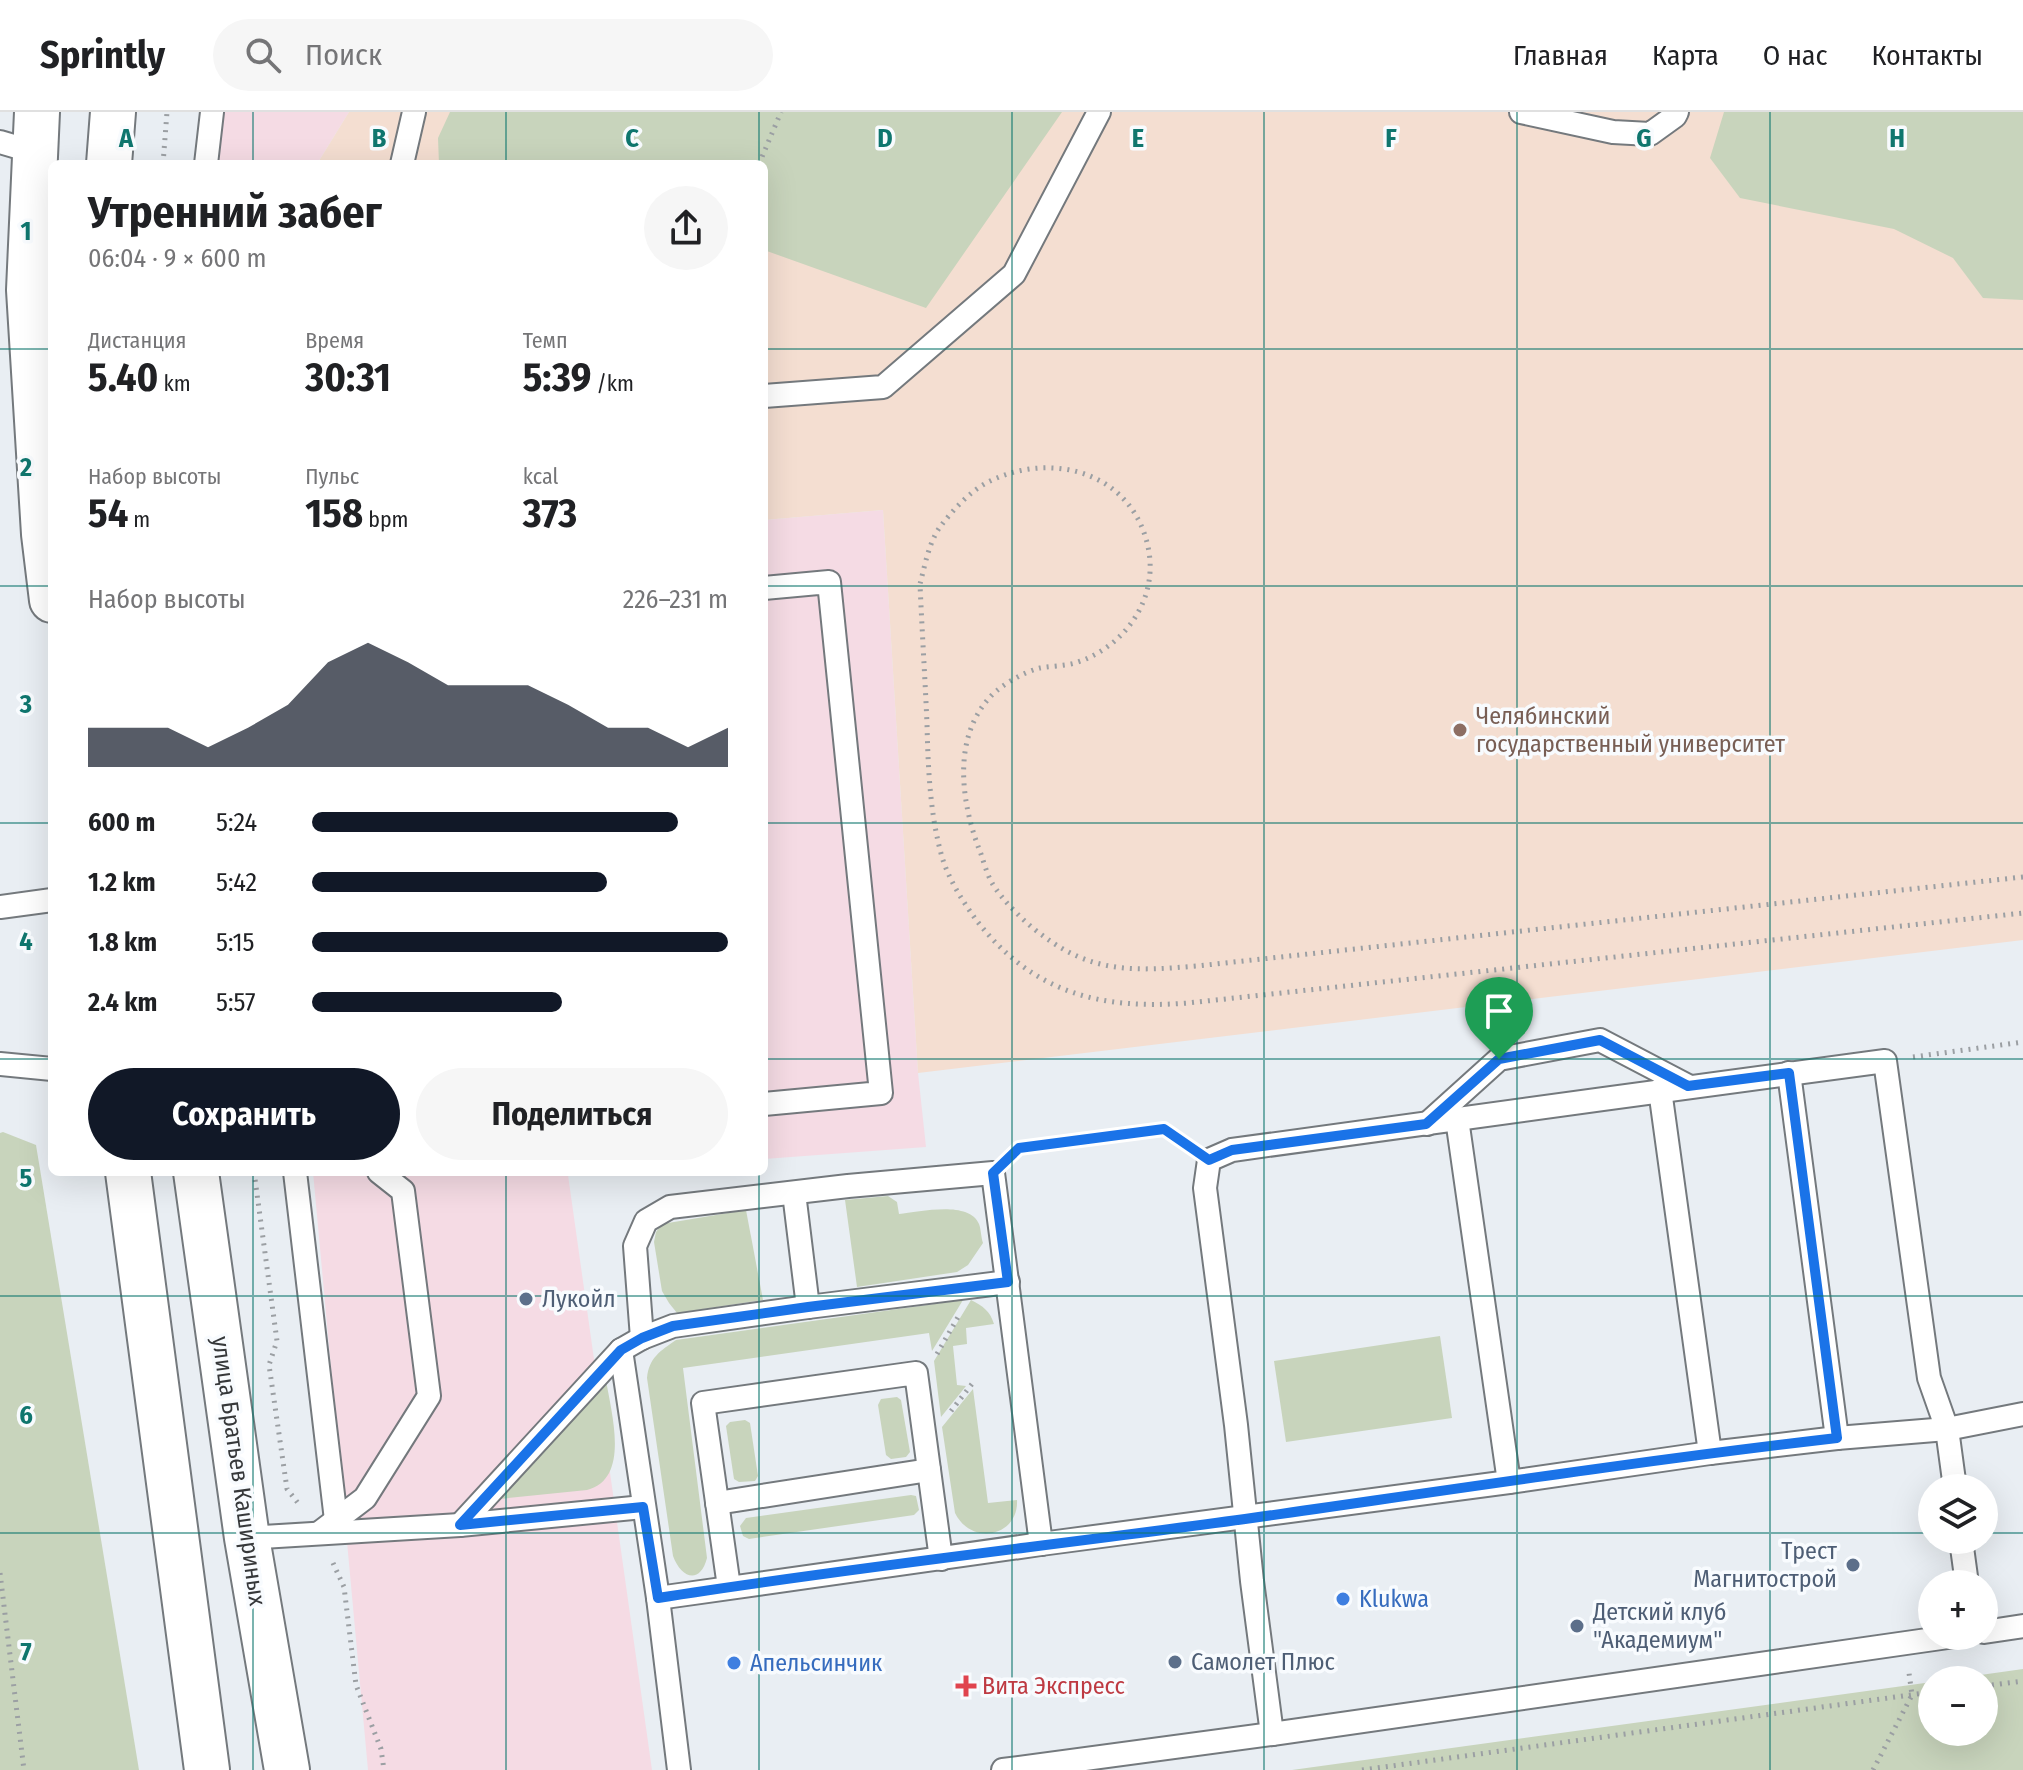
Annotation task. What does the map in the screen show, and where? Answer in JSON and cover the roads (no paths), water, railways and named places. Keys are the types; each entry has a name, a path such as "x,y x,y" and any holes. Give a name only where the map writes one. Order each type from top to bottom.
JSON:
{"main road":[{"path":"109,160 113,112"},
{"path":"24,135 29,290 48,567"},
{"path":"129,1176 207,1770"},
{"name":"улица Братьев Кашириных","path":"197,1176 247,1538 287,1770"}],"lane":[{"path":"206,160 212,112"},
{"path":"403,160 414,112"},
{"path":"768,396 883,387 1014,274 1099,112"},
{"path":"1521,112 1613,132 1650,134 1677,112"},
{"path":"768,588 829,582 881,1093 768,1104"},
{"path":"0,907 48,901"},
{"path":"1426,1124 1499,1059 1600,1040 1688,1086"},
{"path":"1272,1734 1205,1188 1209,1160 1232,1150 1885,1061 1929,1378 1947,1429 1953,1474"},
{"path":"0,1064 48,1069"},
{"path":"1789,1073 1837,1438"},
{"path":"1660,1090 1710,1453"},
{"path":"1457,1119 1509,1482"},
{"path":"642,1338 635,1246 646,1221 670,1207 993,1173 1041,1544"},
{"path":"295,1176 328,1527"},
{"path":"328,1527 365,1498 429,1396 403,1191 384,1176"},
{"path":"794,1193 808,1307"},
{"path":"460,1525 621,1350 642,1338 673,1326 1008,1282"},
{"path":"621,1350 658,1598 679,1770"},
{"path":"729,1587 703,1403 916,1373 941,1559"},
{"path":"658,1598 1710,1453 1947,1429 2023,1414"},
{"path":"717,1503 929,1470"},
{"path":"247,1538 328,1527 460,1525 643,1507"},
{"path":"1998,1630 2023,1626"},
{"path":"1003,1770 1918,1641"}],"place":[{"name":"Челябинский государственный университет","path":"1460,730"},
{"name":"Лукойл","path":"526,1299"},
{"name":"Трест Магнитострой","path":"1853,1565"},
{"name":"Klukwa","path":"1343,1599"},
{"name":"Детский клуб \"Академиум\"","path":"1577,1626"},
{"name":"Самолет Плюс","path":"1175,1662"},
{"name":"Апельсинчик","path":"734,1663"},
{"name":"Вита Экспресс","path":"966,1686"}]}
